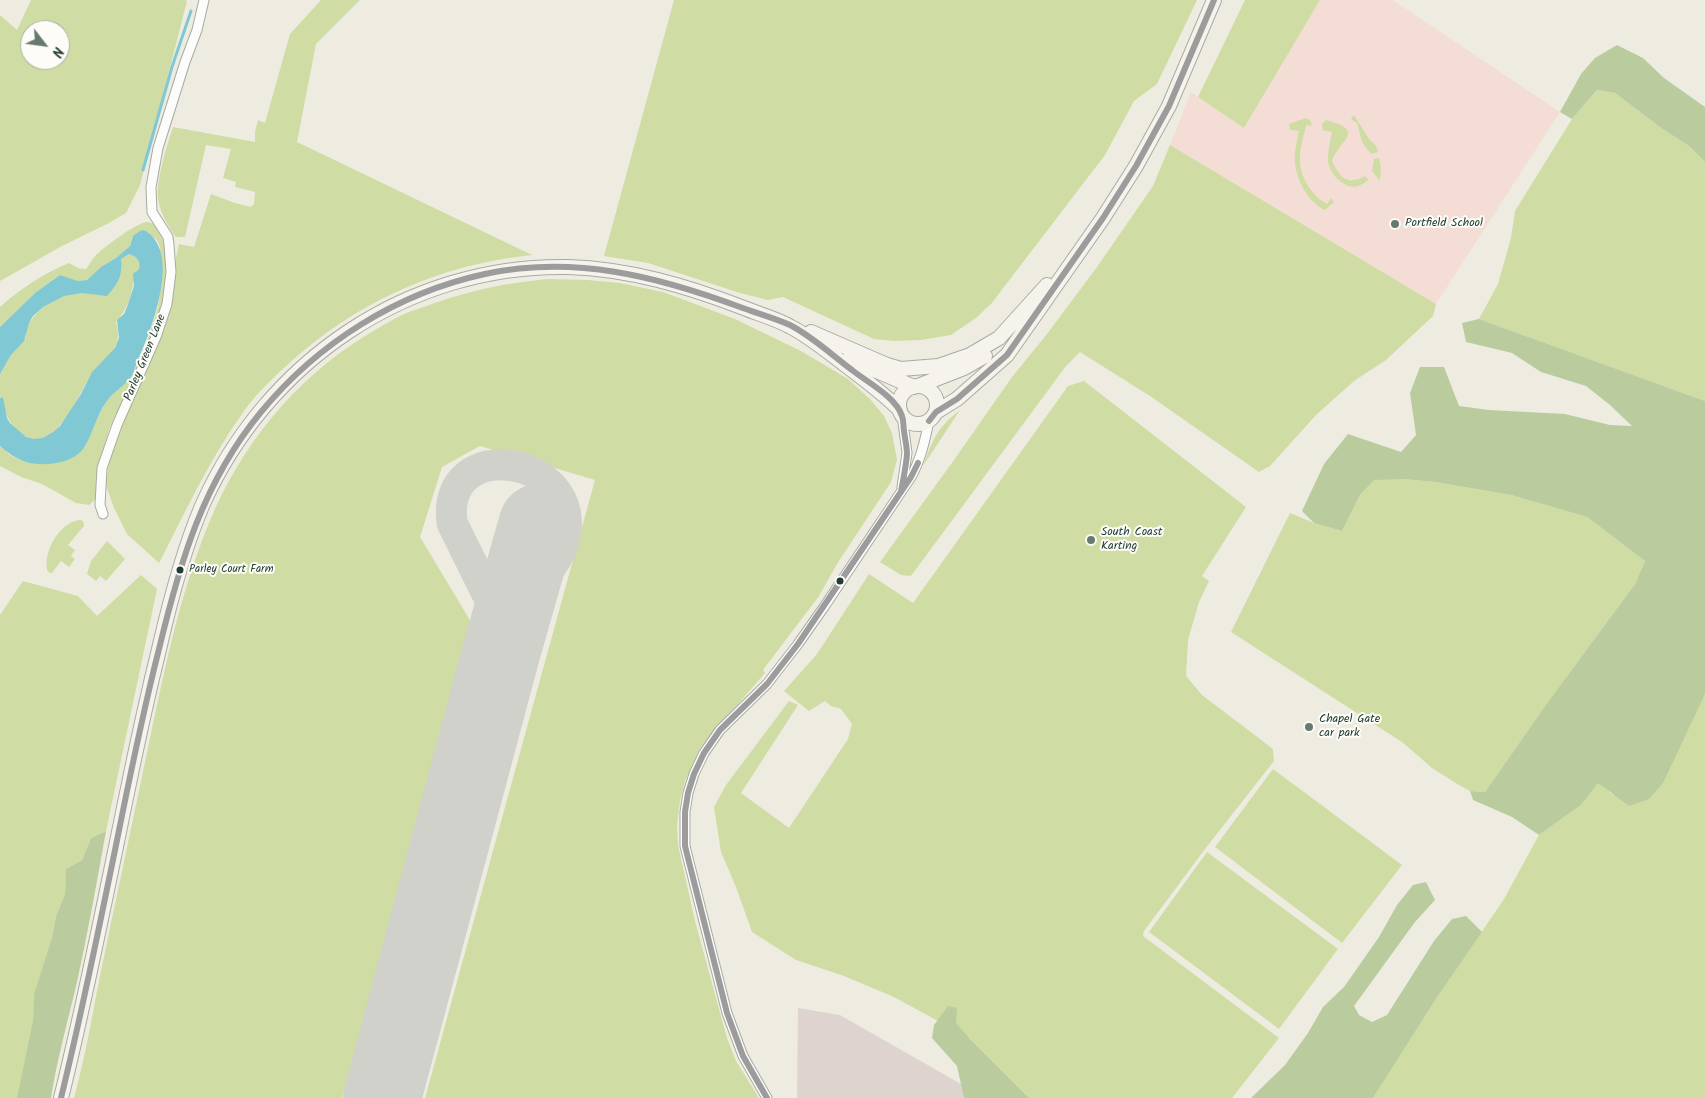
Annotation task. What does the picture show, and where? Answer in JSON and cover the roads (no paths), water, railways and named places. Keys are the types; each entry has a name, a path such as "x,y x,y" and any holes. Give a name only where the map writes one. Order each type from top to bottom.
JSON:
{"main road":[{"path":"788,325 817,343 873,385 909,421 922,423 957,399 1007,355 1136,166 1169,106 1214,0"},
{"path":"61,1098 92,964 142,719 174,585 203,505 218,474 245,431 271,398 294,374 357,326 417,294 479,276 512,270 555,267 622,272 698,291 788,325 812,332 888,365 901,369 938,366 970,355 999,338 1044,287 1066,269"},
{"path":"901,412 899,404 904,393 916,386 964,368 996,349 1051,290"},
{"path":"817,343 873,370 930,390 936,400 932,416"}],"street":[{"name":"Parley Green Lane","path":"103,514 100,505 102,468 117,425 156,337 167,304 171,272 168,237 152,212 151,187 158,148 197,30 204,0"},
{"path":"901,412 907,453 901,492"},
{"path":"767,1098 751,1071 727,1013 685,846 685,812 688,793 704,753 720,730 767,684 803,637 901,492 917,466 932,416"}],"water":[{"path":"144,230 155,240 161,255 163,273 156,312 131,376 106,402 85,446 74,457 58,463 41,464 26,462 15,457 0,446 0,398 3,397 7,418 10,423 26,437 34,439 43,438 60,426 81,394 92,372 115,348 119,338 117,320 124,314 127,307 134,286 133,274 139,269 139,261 129,254 121,259 119,279 107,296 82,293 64,296 43,307 33,316 24,341 11,355 0,374 0,327 35,293 60,275 78,281 87,280 101,267 116,258 130,246 133,236"}],"waterway":[{"path":"143,170 172,67 191,11"}],"place":[{"name":"Portfield School","path":"1395,224"},
{"name":"South Coast Karting","path":"1091,540"},
{"name":"Parley Court Farm","path":"180,570"},
{"name":"Chapel Gate car park","path":"1309,727"}]}
